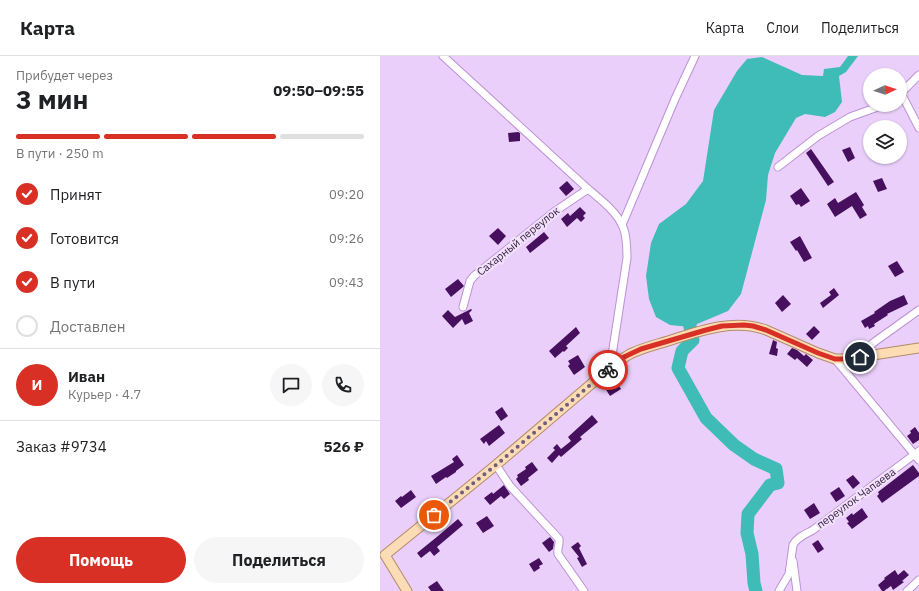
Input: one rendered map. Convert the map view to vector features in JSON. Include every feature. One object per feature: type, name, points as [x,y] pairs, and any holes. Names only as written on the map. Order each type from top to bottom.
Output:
[{"type":"main road","points":[[407,591],[382,556],[496,465],[624,357],[674,339],[706,330],[722,326],[744,325],[759,327],[835,359],[860,357],[919,348]]},
{"type":"street","points":[[443,56],[611,210],[622,225],[625,232],[627,258],[610,368]]},
{"type":"street","points":[[622,225],[675,99],[695,56]]},
{"type":"street","points":[[907,87],[919,75]]},
{"type":"street","points":[[907,105],[919,128]]},
{"type":"street","points":[[778,167],[818,136],[850,117],[864,112]]},
{"type":"street","name":"Сахарный переулок","points":[[463,306],[470,281],[474,276],[554,212],[588,189]]},
{"type":"street","points":[[860,357],[873,343],[919,310]]},
{"type":"street","points":[[835,359],[918,455]]},
{"type":"street","name":"переулок Чапаева","points":[[793,555],[793,545],[797,539],[813,530],[918,455]]},
{"type":"street","points":[[496,465],[510,486],[559,539],[560,543],[557,549],[558,554],[584,591]]},
{"type":"street","points":[[779,591],[789,574],[793,555]]},
{"type":"street","points":[[793,555],[797,591]]},
{"type":"street","points":[[907,591],[919,580]]},
{"type":"shaded area","points":[[848,56],[858,56],[846,72],[839,76],[842,102],[835,112],[825,117],[805,114],[796,118],[775,153],[768,175],[766,200],[741,294],[728,311],[690,327],[670,325],[656,317],[649,299],[646,276],[651,243],[659,224],[686,204],[703,181],[714,110],[737,71],[747,59],[762,57],[802,75],[823,76],[824,69],[840,67]]},
{"type":"building","points":[[508,133],[520,133],[520,141],[509,142]]},
{"type":"building","points":[[850,147],[855,158],[848,162],[842,150]]},
{"type":"building","points":[[811,149],[834,182],[828,186],[806,153]]},
{"type":"building","points":[[882,178],[887,189],[878,192],[873,181]]},
{"type":"building","points":[[567,181],[574,189],[566,196],[559,188]]},
{"type":"building","points":[[801,188],[810,201],[801,207],[799,204],[796,205],[790,196]]},
{"type":"building","points":[[856,192],[864,205],[862,207],[867,215],[860,219],[852,206],[835,217],[827,204],[835,198],[838,203]]},
{"type":"building","points":[[580,207],[586,213],[583,216],[585,218],[581,222],[577,218],[567,227],[561,219],[568,213],[570,216]]},
{"type":"building","points":[[498,228],[506,236],[498,245],[489,236]]},
{"type":"building","points":[[544,232],[549,238],[530,253],[526,247]]},
{"type":"building","points":[[800,236],[812,258],[804,262],[790,242]]},
{"type":"building","points":[[897,261],[904,272],[895,277],[888,266]]},
{"type":"building","points":[[458,279],[464,286],[451,297],[445,289]]},
{"type":"building","points":[[834,288],[839,295],[823,308],[820,303],[831,295],[829,292]]},
{"type":"building","points":[[783,295],[791,304],[782,312],[775,303]]},
{"type":"building","points":[[904,295],[908,304],[887,314],[888,315],[874,324],[875,326],[869,329],[868,326],[865,328],[861,321],[875,313],[874,312],[890,301]]},
{"type":"building","points":[[471,309],[472,310],[469,313],[473,321],[465,325],[462,319],[453,328],[442,316],[448,310],[455,317]]},
{"type":"building","points":[[814,326],[820,332],[812,340],[806,334]]},
{"type":"building","points":[[576,327],[580,333],[566,346],[568,348],[564,352],[563,351],[555,358],[549,351]]},
{"type":"building","points":[[773,340],[777,342],[777,356],[769,354]]},
{"type":"building","points":[[792,348],[804,356],[806,354],[813,360],[807,367],[797,358],[795,360],[787,354]]},
{"type":"building","points":[[578,355],[585,367],[574,375],[568,366],[570,364],[568,361]]},
{"type":"building","points":[[614,378],[621,389],[610,396],[603,385]]},
{"type":"building","points":[[502,407],[508,416],[501,421],[495,412]]},
{"type":"building","points":[[592,415],[598,422],[580,437],[582,439],[561,457],[559,455],[552,463],[547,458],[555,450],[553,448],[557,444],[561,449],[571,441],[568,437]]},
{"type":"building","points":[[499,425],[505,433],[489,446],[486,441],[484,444],[480,439]]},
{"type":"building","points":[[915,427],[919,433],[919,440],[913,444],[907,436]]},
{"type":"building","points":[[457,455],[464,465],[456,472],[436,484],[431,476],[454,462],[452,459]]},
{"type":"building","points":[[532,462],[538,470],[521,486],[516,479],[518,477],[517,475],[526,469],[525,467]]},
{"type":"building","points":[[913,465],[919,473],[919,476],[882,503],[877,496],[879,494],[878,492]]},
{"type":"building","points":[[853,475],[860,483],[853,489],[846,480]]},
{"type":"building","points":[[504,485],[510,494],[504,499],[501,496],[490,505],[484,498],[492,492],[493,494]]},
{"type":"building","points":[[839,487],[845,496],[836,502],[830,493]]},
{"type":"building","points":[[411,490],[416,497],[401,508],[395,501]]},
{"type":"building","points":[[814,503],[820,513],[810,519],[804,510]]},
{"type":"building","points":[[862,508],[868,517],[852,529],[847,523],[849,522],[846,518]]},
{"type":"building","points":[[487,516],[494,526],[483,533],[476,523]]},
{"type":"building","points":[[458,519],[463,525],[437,547],[440,551],[434,556],[430,551],[421,558],[417,553]]},
{"type":"building","points":[[550,537],[554,542],[553,549],[549,552],[542,543]]},
{"type":"building","points":[[818,540],[824,549],[818,553],[812,544]]},
{"type":"building","points":[[578,542],[581,546],[579,548],[587,564],[582,567],[577,558],[579,557],[571,547]]},
{"type":"building","points":[[539,558],[543,564],[534,572],[529,564]]},
{"type":"building","points":[[895,570],[898,575],[904,570],[909,575],[902,581],[904,582],[893,590],[891,586],[882,591],[878,585],[885,579],[884,578]]},
{"type":"building","points":[[437,581],[444,591],[431,591],[428,587]]},
{"type":"waterway","points":[[691,310],[690,327],[693,340],[682,351],[678,368],[706,418],[734,445],[754,459],[776,469],[778,483],[770,485],[748,514],[747,533],[752,554],[756,591]]},
{"type":"way so far","points":[[434,515],[496,465],[608,370]]},
{"type":"route","points":[[608,370],[624,357],[641,349],[722,326],[744,325],[759,327],[835,359],[860,357]]}]
